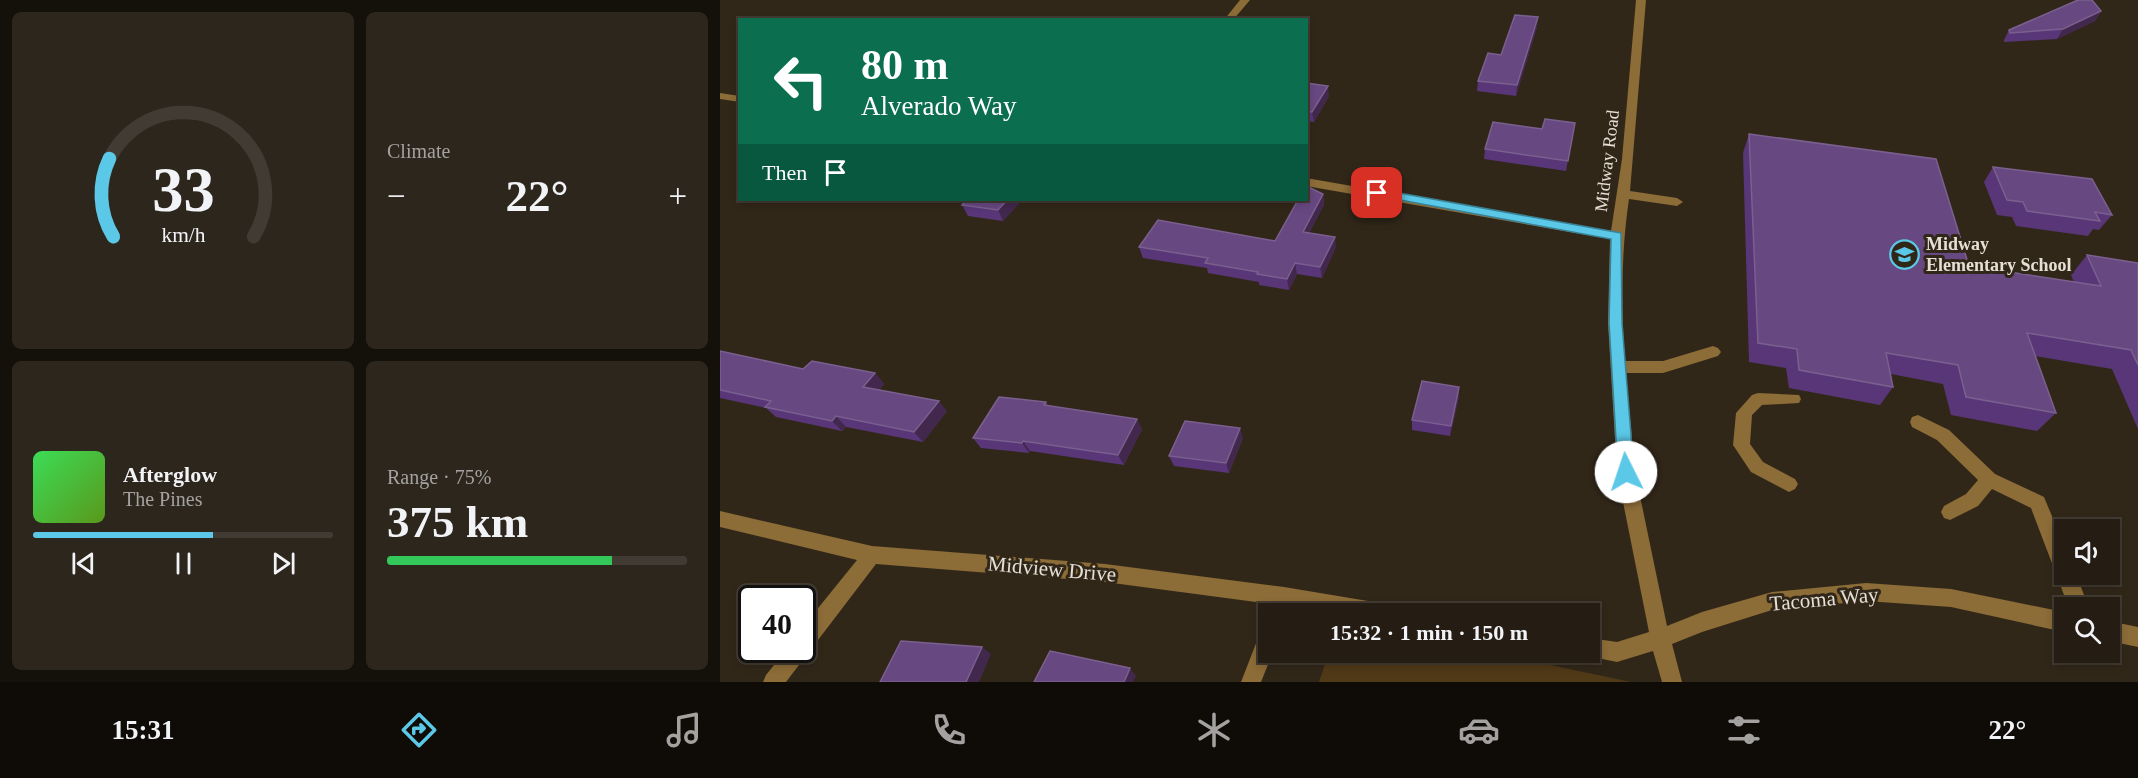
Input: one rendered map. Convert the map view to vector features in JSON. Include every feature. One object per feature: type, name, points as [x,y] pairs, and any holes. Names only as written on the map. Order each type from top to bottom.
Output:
[{"type":"street","points":[[1230,18],[1245,0]]},
{"type":"street","name":"Midway Road","points":[[1641,0],[1617,236],[1616,323],[1626,472],[1660,639],[1672,682]]},
{"type":"street","points":[[720,96],[738,99]]},
{"type":"street","points":[[1308,182],[1617,236]]},
{"type":"street","points":[[1623,194],[1677,202]]},
{"type":"street","points":[[1619,367],[1663,367],[1713,352]]},
{"type":"street","points":[[1789,484],[1757,467],[1741,445],[1744,413],[1758,399],[1792,399]]},
{"type":"street","points":[[1918,422],[1943,435],[1989,478],[2038,503],[2054,544]]},
{"type":"street","points":[[1950,512],[1972,500],[1989,478]]},
{"type":"street","name":"Midview Drive","points":[[720,519],[872,555],[1105,573],[1270,603]]},
{"type":"street","points":[[816,627],[872,555]]},
{"type":"street","name":"Tacoma Way","points":[[1660,639],[1702,622],[1772,601],[1866,592],[1951,598],[2054,620]]},
{"type":"street","points":[[2120,633],[2138,637]]},
{"type":"street","points":[[1600,649],[1617,652],[1660,639]]},
{"type":"street","points":[[773,682],[788,663]]},
{"type":"street","points":[[1251,682],[1258,663]]},
{"type":"shaded area","points":[[1325,663],[1541,663],[1631,682],[1319,682]]},
{"type":"building","points":[[2078,0],[2092,0],[2101,11],[2063,29],[2010,33],[2009,30]]},
{"type":"building","points":[[1515,15],[1538,17],[1517,85],[1478,81],[1488,53],[1501,55]]},
{"type":"building","points":[[1308,83],[1328,86],[1312,112],[1308,111]]},
{"type":"building","points":[[1545,119],[1575,123],[1568,161],[1485,149],[1493,122],[1542,129]]},
{"type":"building","points":[[1749,134],[1936,159],[1969,266],[2101,286],[2087,255],[2138,263],[2138,365],[2131,350],[2027,333],[2056,413],[1966,397],[1958,365],[1886,353],[1893,387],[1799,370],[1797,349],[1758,343]]},
{"type":"building","points":[[1993,167],[2092,179],[2112,215],[2095,212],[2100,221],[2027,211],[2023,202],[2007,200]]},
{"type":"building","points":[[1308,187],[1323,194],[1303,232],[1335,237],[1320,267],[1295,263],[1287,279],[1205,263],[1208,258],[1139,247],[1158,220],[1275,241],[1297,201],[1308,201]]},
{"type":"building","points":[[966,201],[1006,201],[998,210],[962,205]]},
{"type":"building","points":[[720,351],[803,369],[812,361],[875,373],[863,387],[939,401],[914,432],[836,416],[832,421],[765,407],[771,401],[720,390]]},
{"type":"building","points":[[1422,381],[1459,387],[1451,426],[1412,420]]},
{"type":"building","points":[[999,397],[1046,402],[1044,405],[1137,419],[1118,455],[1023,441],[1022,443],[973,438]]},
{"type":"building","points":[[1185,421],[1240,428],[1226,463],[1169,456]]},
{"type":"building","points":[[901,641],[982,647],[966,682],[880,682]]},
{"type":"building","points":[[1050,651],[1130,668],[1124,682],[1034,682]]},
{"type":"place","name":"Midway Elementary School","points":[[1905,254]]},
{"type":"route","points":[[1377,193],[1617,236],[1616,323],[1626,472]]}]
